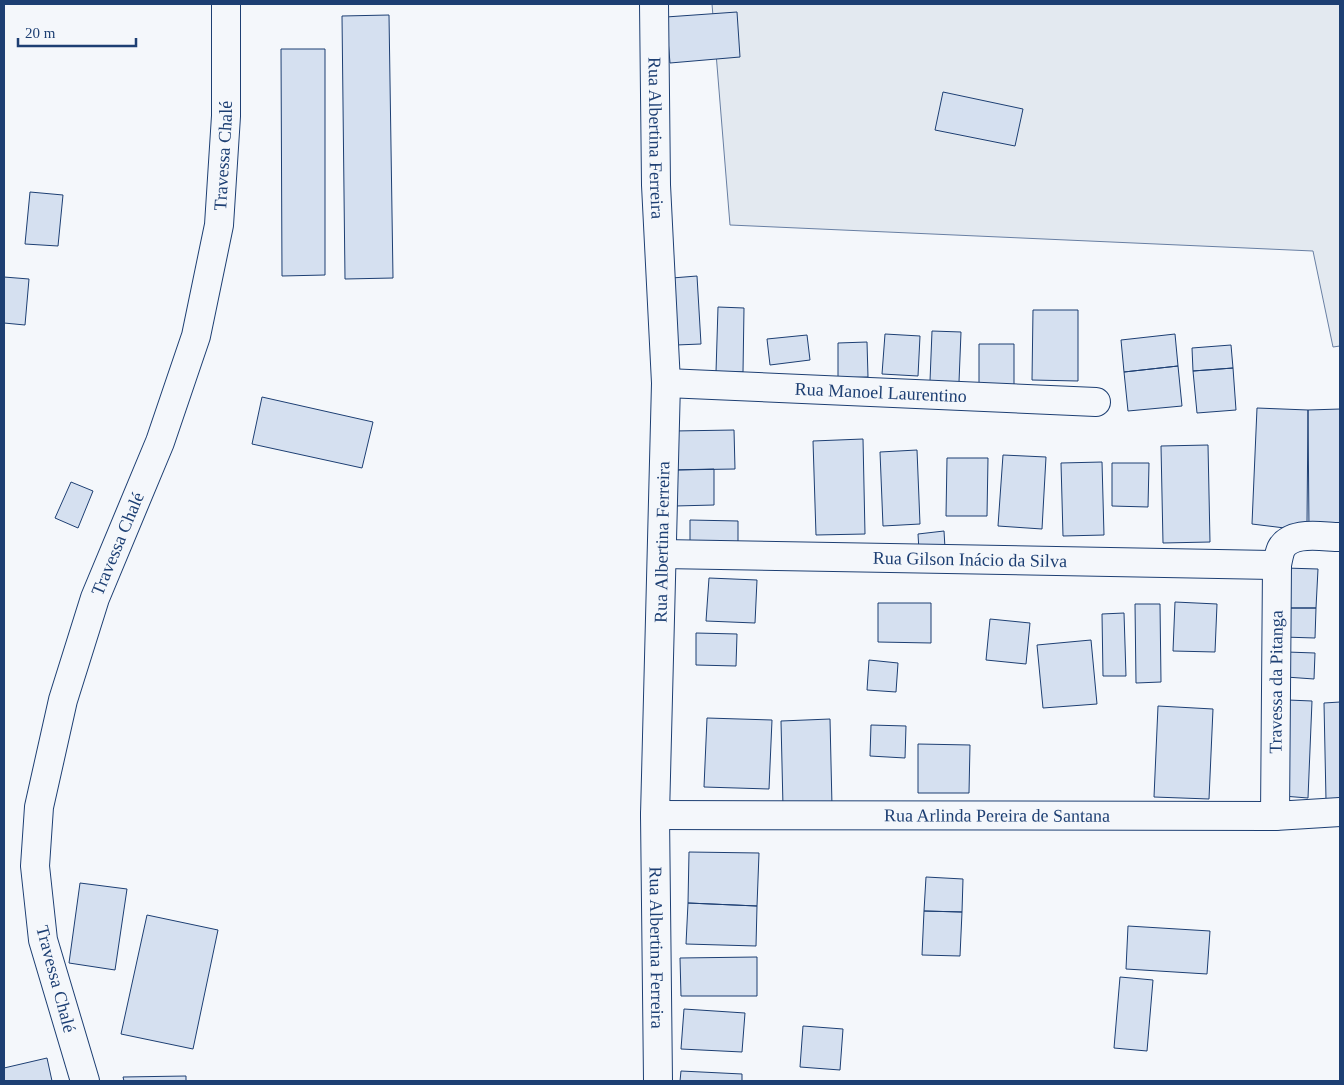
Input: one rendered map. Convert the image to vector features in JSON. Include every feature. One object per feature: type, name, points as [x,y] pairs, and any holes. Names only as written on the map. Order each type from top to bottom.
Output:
[{"type":"street","name":"Travessa Chalé","points":[[84,1081],[43,940],[35,866],[39,807],[63,700],[95,598],[160,442],[196,336],[219,225],[226,116],[226,4]]},
{"type":"street","name":"Rua Albertina Ferreira","points":[[654,4],[656,185],[666,383],[655,815],[658,1081]]},
{"type":"street","name":"Rua Manoel Laurentino","points":[[666,383],[1096,402]]},
{"type":"street","points":[[1279,556],[1290,539],[1304,536],[1340,537]]},
{"type":"street","name":"Rua Gilson Inácio da Silva","points":[[662,554],[1279,556]]},
{"type":"street","name":"Travessa da Pitanga","points":[[1275,816],[1279,556]]},
{"type":"street","name":"Rua Arlinda Pereira de Santana","points":[[655,815],[1275,816],[1340,812]]},
{"type":"shaded area","points":[[712,4],[1340,4],[1340,346],[1333,347],[1313,251],[730,225]]},
{"type":"building","points":[[737,12],[740,57],[670,63],[666,17]]},
{"type":"building","points":[[389,15],[393,278],[345,279],[342,16]]},
{"type":"building","points":[[281,49],[325,49],[325,275],[282,276]]},
{"type":"building","points":[[943,92],[1023,109],[1015,146],[935,130]]},
{"type":"building","points":[[30,192],[63,195],[58,246],[25,244]]},
{"type":"building","points":[[697,276],[701,344],[676,345],[672,278]]},
{"type":"building","points":[[4,277],[29,279],[25,325],[4,323]]},
{"type":"building","points":[[718,307],[744,308],[743,372],[716,372]]},
{"type":"building","points":[[1033,310],[1078,310],[1078,381],[1032,380]]},
{"type":"building","points":[[932,331],[961,332],[959,382],[930,381]]},
{"type":"building","points":[[885,334],[920,336],[918,376],[882,374]]},
{"type":"building","points":[[1175,334],[1178,366],[1124,372],[1121,340]]},
{"type":"building","points":[[807,335],[810,360],[770,365],[767,339]]},
{"type":"building","points":[[867,342],[868,377],[838,378],[838,343]]},
{"type":"building","points":[[979,344],[1014,344],[1014,386],[979,386]]},
{"type":"building","points":[[1231,345],[1233,368],[1193,371],[1192,348]]},
{"type":"building","points":[[1178,366],[1182,406],[1128,411],[1124,372]]},
{"type":"building","points":[[1233,368],[1236,410],[1197,413],[1193,371]]},
{"type":"building","points":[[262,397],[373,422],[362,468],[252,444]]},
{"type":"building","points":[[1257,408],[1308,410],[1307,525],[1309,531],[1252,524]]},
{"type":"building","points":[[1340,409],[1340,531],[1309,531],[1308,410]]},
{"type":"building","points":[[734,430],[735,469],[674,470],[674,431]]},
{"type":"building","points":[[863,439],[865,534],[816,535],[813,441]]},
{"type":"building","points":[[1208,445],[1210,542],[1163,543],[1161,446]]},
{"type":"building","points":[[917,450],[920,524],[883,526],[880,452]]},
{"type":"building","points":[[1003,455],[1046,457],[1042,529],[998,526]]},
{"type":"building","points":[[947,458],[988,458],[987,516],[946,516]]},
{"type":"building","points":[[1102,462],[1104,535],[1063,536],[1061,463]]},
{"type":"building","points":[[1112,463],[1149,463],[1148,507],[1112,506]]},
{"type":"building","points":[[714,469],[714,505],[675,506],[674,470]]},
{"type":"building","points":[[71,482],[93,491],[78,528],[55,518]]},
{"type":"building","points":[[690,520],[738,521],[738,542],[690,542]]},
{"type":"building","points":[[944,531],[945,548],[919,551],[918,534]]},
{"type":"building","points":[[1285,568],[1318,569],[1316,608],[1283,608]]},
{"type":"building","points":[[709,578],[757,580],[755,623],[706,621]]},
{"type":"building","points":[[1175,602],[1217,604],[1215,652],[1173,651]]},
{"type":"building","points":[[878,603],[931,603],[931,643],[878,642]]},
{"type":"building","points":[[1135,604],[1160,604],[1161,682],[1136,683]]},
{"type":"building","points":[[1283,608],[1316,608],[1315,638],[1283,637]]},
{"type":"building","points":[[1124,613],[1126,676],[1103,676],[1102,614]]},
{"type":"building","points":[[990,619],[1030,623],[1026,664],[986,660]]},
{"type":"building","points":[[696,633],[737,634],[736,666],[696,665]]},
{"type":"building","points":[[1091,640],[1097,704],[1043,708],[1037,645]]},
{"type":"building","points":[[1287,652],[1315,653],[1314,679],[1286,677]]},
{"type":"building","points":[[869,660],[898,663],[896,692],[867,690]]},
{"type":"building","points":[[1288,700],[1312,701],[1308,798],[1283,796]]},
{"type":"building","points":[[1340,702],[1340,800],[1326,800],[1324,703]]},
{"type":"building","points":[[1158,706],[1213,709],[1209,799],[1154,797]]},
{"type":"building","points":[[707,718],[772,720],[769,789],[704,787]]},
{"type":"building","points":[[830,719],[832,806],[783,807],[781,721]]},
{"type":"building","points":[[871,725],[906,726],[905,758],[870,756]]},
{"type":"building","points":[[918,744],[970,745],[969,793],[918,793]]},
{"type":"building","points":[[689,852],[759,853],[757,906],[688,903]]},
{"type":"building","points":[[926,877],[963,879],[962,912],[924,911]]},
{"type":"building","points":[[80,883],[127,889],[115,970],[69,963]]},
{"type":"building","points":[[688,903],[757,906],[756,946],[686,944]]},
{"type":"building","points":[[924,911],[962,912],[960,956],[922,955]]},
{"type":"building","points":[[147,915],[218,930],[193,1049],[121,1034]]},
{"type":"building","points":[[1128,926],[1210,931],[1207,974],[1126,969]]},
{"type":"building","points":[[757,957],[757,996],[681,996],[680,958]]},
{"type":"building","points":[[1120,977],[1153,980],[1147,1051],[1114,1048]]},
{"type":"building","points":[[684,1009],[745,1013],[742,1052],[681,1049]]},
{"type":"building","points":[[803,1026],[843,1029],[840,1070],[800,1067]]},
{"type":"building","points":[[47,1058],[52,1081],[4,1081],[4,1068]]},
{"type":"building","points":[[681,1071],[742,1074],[742,1081],[680,1081]]},
{"type":"building","points":[[186,1076],[186,1081],[124,1081],[123,1077]]}]
